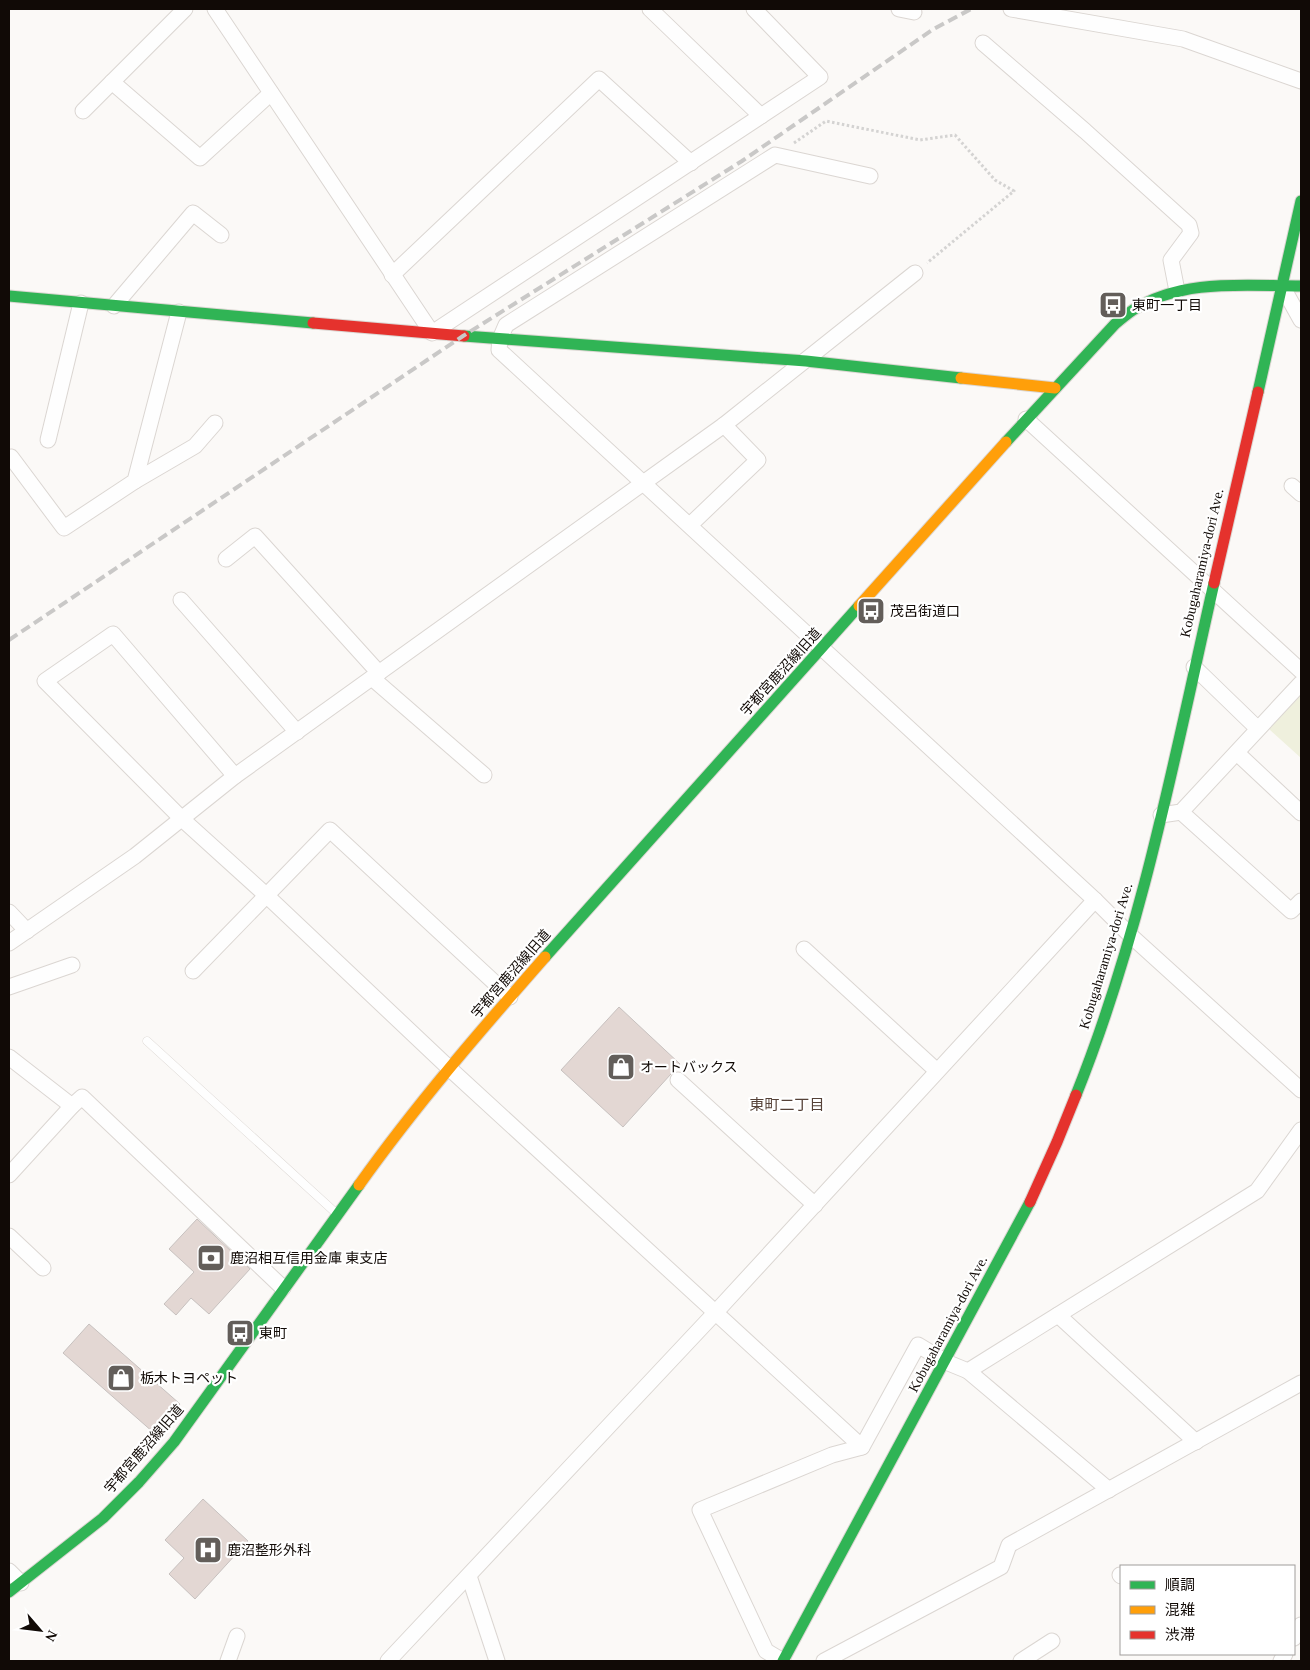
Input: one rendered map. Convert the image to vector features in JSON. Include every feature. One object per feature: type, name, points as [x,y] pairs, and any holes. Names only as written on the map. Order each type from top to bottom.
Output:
[{"type":"street","points":[[83,111],[185,9]]},
{"type":"street","points":[[215,9],[432,333]]},
{"type":"street","points":[[650,9],[761,116]]},
{"type":"street","points":[[432,333],[820,77],[754,9]]},
{"type":"street","points":[[1011,9],[1184,39],[1301,81]]},
{"type":"street","points":[[983,43],[1085,131],[1189,225],[1191,233],[1171,260],[1177,292]]},
{"type":"street","points":[[392,275],[599,79],[691,163]]},
{"type":"street","points":[[112,82],[200,158],[271,93]]},
{"type":"street","points":[[870,176],[775,155],[506,325],[500,339],[499,350],[1095,900],[1130,935],[1301,1090]]},
{"type":"street","name":"Kobugaharamiya-dori Ave.","points":[[783,1661],[946,1362],[1025,1212],[1057,1142],[1106,1013],[1130,935],[1161,815],[1301,201]]},
{"type":"street","points":[[114,306],[193,213],[221,235]]},
{"type":"street","points":[[9,943],[135,856],[236,776],[724,425],[915,273]]},
{"type":"street","name":"宇都宮鹿沼線旧道","points":[[9,1592],[103,1518],[139,1482],[174,1442],[384,1149],[449,1068],[510,997],[1026,419],[1115,324],[1133,310],[1150,301],[1177,292],[1211,286],[1301,286]]},
{"type":"street","points":[[1282,286],[1301,320]]},
{"type":"street","points":[[9,296],[500,339],[806,360],[1055,388]]},
{"type":"street","points":[[48,440],[82,303]]},
{"type":"street","points":[[135,481],[179,312]]},
{"type":"street","points":[[1026,419],[1301,671]]},
{"type":"street","points":[[11,457],[64,528],[135,481],[195,446],[215,423]]},
{"type":"street","points":[[690,525],[758,460],[724,425]]},
{"type":"street","points":[[226,559],[255,536],[375,676],[484,776]]},
{"type":"street","points":[[181,600],[297,732]]},
{"type":"street","points":[[236,776],[113,634],[45,681],[182,819],[266,894],[449,1068],[862,1448]]},
{"type":"street","points":[[1194,667],[1257,728]]},
{"type":"street","points":[[1161,815],[1181,812],[1237,753],[1257,728],[1301,683]]},
{"type":"street","points":[[1237,753],[1301,813]]},
{"type":"street","points":[[1181,812],[1291,912],[1301,901]]},
{"type":"street","points":[[193,970],[330,830],[510,997]]},
{"type":"street","points":[[388,1661],[715,1313],[1095,900]]},
{"type":"street","points":[[9,912],[27,931]]},
{"type":"street","points":[[804,949],[938,1071]]},
{"type":"street","points":[[9,987],[72,965]]},
{"type":"street","points":[[9,1057],[72,1106]]},
{"type":"street","points":[[678,1080],[815,1205]]},
{"type":"street","points":[[9,1175],[82,1097],[283,1288]]},
{"type":"street","points":[[968,1371],[1257,1191],[1301,1130]]},
{"type":"street","points":[[9,1236],[43,1268]]},
{"type":"street","points":[[1058,1315],[1196,1442]]},
{"type":"street","points":[[783,1661],[766,1651],[700,1510],[832,1455],[862,1448],[918,1346],[946,1362],[968,1371],[1109,1490]]},
{"type":"street","points":[[824,1661],[1001,1567],[1010,1545],[1301,1383]]},
{"type":"street","points":[[9,1571],[21,1583]]},
{"type":"street","points":[[468,1576],[497,1661]]},
{"type":"street","points":[[228,1661],[237,1636]]},
{"type":"street","points":[[1021,1661],[1052,1641]]},
{"type":"lane","points":[[147,1041],[337,1214]]},
{"type":"path","points":[[775,155],[826,121],[920,140],[955,135],[995,180],[1014,191],[915,273]]},
{"type":"green space","points":[[1301,694],[1301,758],[1269,729]]},
{"type":"building","name":"オートバックス","points":[[619,1007],[680,1064],[623,1127],[561,1070]]},
{"type":"building","name":"鹿沼相互信用金庫 東支店","points":[[197,1219],[250,1269],[209,1314],[191,1298],[176,1315],[164,1304],[194,1272],[169,1249]]},
{"type":"building","name":"栃木トヨペット","points":[[89,1324],[180,1404],[154,1433],[63,1353]]},
{"type":"building","name":"鹿沼整形外科","points":[[203,1499],[248,1541],[195,1599],[169,1574],[184,1558],[165,1540]]},
{"type":"railway","points":[[9,640],[463,336],[742,161],[932,30],[971,9]]},
{"type":"traffic: fast","points":[[1258,392],[1301,201]]},
{"type":"traffic: fast","points":[[1006,442],[1115,324],[1133,310],[1152,300],[1193,288],[1236,285],[1301,286]]},
{"type":"traffic: fast","points":[[9,296],[313,323]]},
{"type":"traffic: fast","points":[[464,336],[806,361],[961,378]]},
{"type":"traffic: fast","points":[[1076,1095],[1120,970],[1138,906],[1171,777],[1214,583]]},
{"type":"traffic: fast","points":[[545,957],[859,606]]},
{"type":"traffic: fast","points":[[9,1592],[103,1518],[139,1482],[174,1442],[359,1185]]},
{"type":"traffic: fast","points":[[783,1661],[1030,1202]]},
{"type":"traffic: slow","points":[[961,378],[1055,388]]},
{"type":"traffic: slow","points":[[859,606],[1006,442]]},
{"type":"traffic: slow","points":[[359,1185],[426,1097],[545,957]]},
{"type":"traffic: jam","points":[[313,323],[464,336]]},
{"type":"traffic: jam","points":[[1214,583],[1258,392]]},
{"type":"traffic: jam","points":[[1030,1202],[1076,1095]]},
{"type":"place","name":"東町一丁目","points":[[1113,305]]},
{"type":"place","name":"茂呂街道口","points":[[871,611]]},
{"type":"place","name":"オートバックス","points":[[621,1067]]},
{"type":"place","name":"鹿沼相互信用金庫 東支店","points":[[211,1258]]},
{"type":"place","name":"東町","points":[[240,1333]]},
{"type":"place","name":"栃木トヨペット","points":[[121,1378]]},
{"type":"place","name":"鹿沼整形外科","points":[[208,1550]]},
{"type":"district","name":"東町二丁目","points":[[787,1105]]}]
